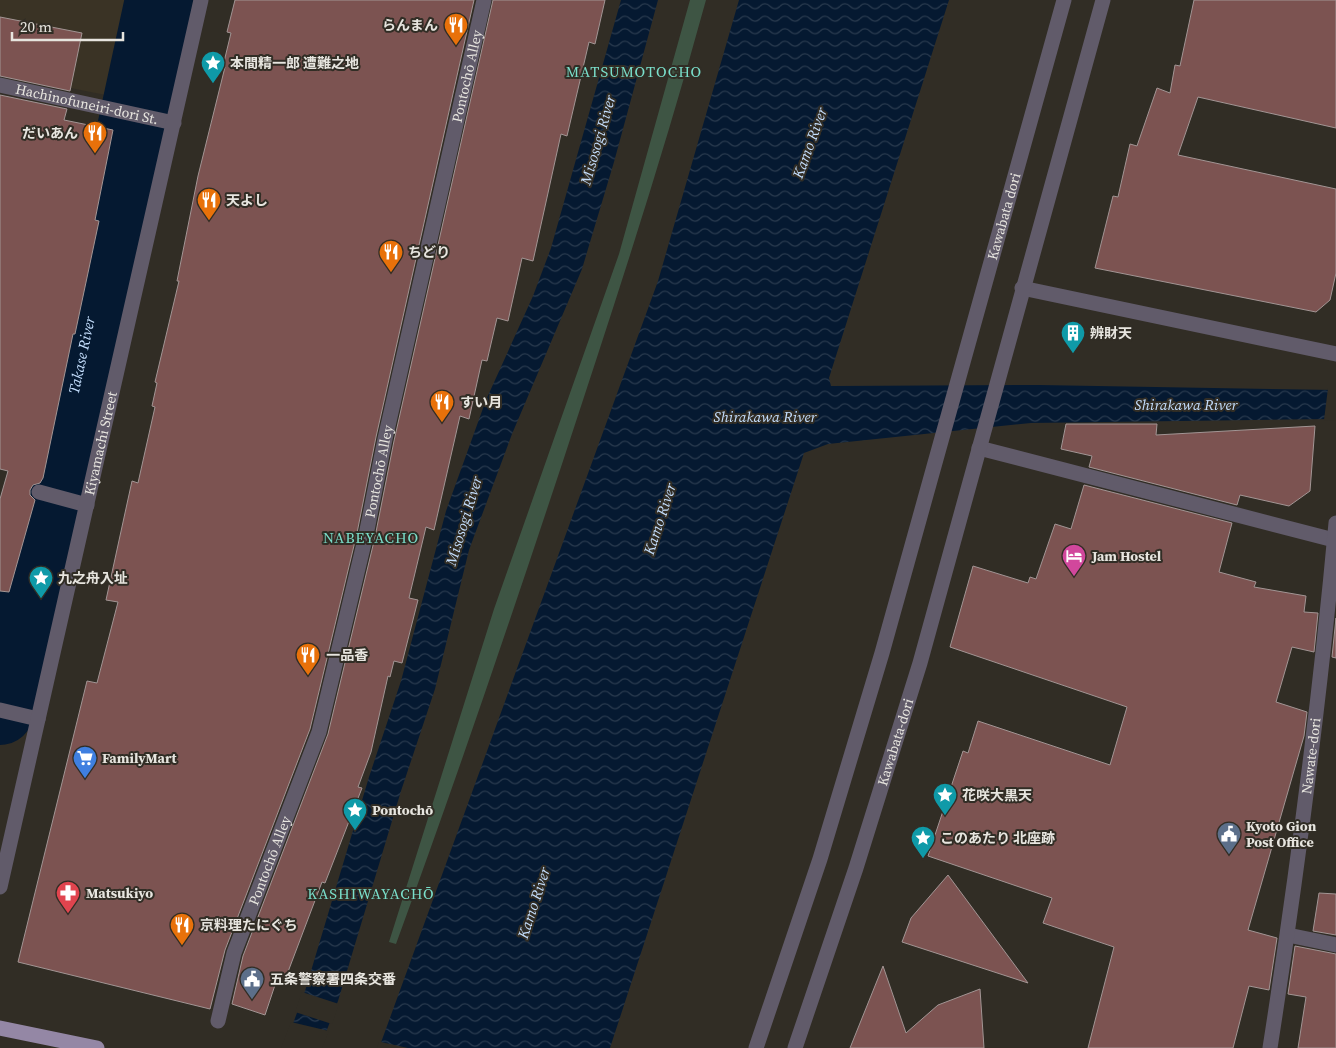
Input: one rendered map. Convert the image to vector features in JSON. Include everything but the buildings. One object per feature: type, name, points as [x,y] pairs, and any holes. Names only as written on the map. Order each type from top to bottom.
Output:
[{"type":"main road","points":[[0,1028],[98,1048]]},
{"type":"street","name":"Kiyamachi Street","points":[[0,887],[201,0]]},
{"type":"street","name":"Pontochō Alley","points":[[218,1022],[234,953],[319,732],[366,535],[385,439],[484,0]]},
{"type":"street","name":"Kawabata dori","points":[[756,1048],[820,859],[882,653],[1064,0]]},
{"type":"street","points":[[1103,0],[1022,288],[1336,354]]},
{"type":"street","name":"Hachinofuneiri-dori St.","points":[[0,85],[174,122]]},
{"type":"street","name":"Kawabata-dori","points":[[795,1048],[856,868],[920,663],[1022,288]]},
{"type":"street","points":[[979,448],[1334,540]]},
{"type":"street","points":[[39,492],[87,505]]},
{"type":"street","name":"Nawate-dori","points":[[1270,1048],[1288,936],[1333,609],[1336,524]]},
{"type":"street","points":[[6,711],[38,719]]},
{"type":"street","points":[[1288,936],[1336,946]]},
{"type":"shaded area","points":[[0,0],[147,0],[126,99],[0,74]]},
{"type":"green space","points":[[690,0],[706,0],[656,173],[620,287],[440,823],[396,944],[389,942],[494,609],[619,254]]},
{"type":"water","name":"Misosogi River","points":[[621,0],[658,0],[614,162],[582,269],[512,434],[469,550],[435,689],[401,791],[338,1001],[320,1048],[284,1048],[305,991],[369,777],[401,681],[446,511],[486,400],[533,296],[551,248]]},
{"type":"water","points":[[739,0],[949,0],[829,378],[831,386],[1040,385],[1336,390],[1336,419],[1031,423],[828,444],[804,453],[610,1048],[379,1048],[658,281]]},
{"type":"pier","points":[[1328,388],[1336,388],[1336,421],[1324,420]]},
{"type":"pier","points":[[302,992],[339,1004],[332,1024],[295,1012]]},
{"type":"pier","points":[[291,1022],[329,1031],[322,1048],[281,1048]]},
{"type":"pier","points":[[379,1042],[381,1042],[408,1048],[377,1048]]},
{"type":"waterway","name":"Takase River","points":[[0,711],[49,507],[159,0]]},
{"type":"place","name":"らんまん","points":[[456,46]]},
{"type":"place","name":"本間精一郎 遭難之地","points":[[213,84]]},
{"type":"place","name":"だいあん","points":[[95,154]]},
{"type":"place","name":"天よし","points":[[209,221]]},
{"type":"place","name":"ちどり","points":[[391,273]]},
{"type":"place","name":"辨財天","points":[[1073,354]]},
{"type":"place","name":"すい月","points":[[442,423]]},
{"type":"place","name":"Jam Hostel","points":[[1074,577]]},
{"type":"place","name":"九之舟入址","points":[[41,599]]},
{"type":"place","name":"一品香","points":[[308,676]]},
{"type":"place","name":"FamilyMart","points":[[85,779]]},
{"type":"place","name":"花咲大黒天","points":[[945,816]]},
{"type":"place","name":"Pontochō","points":[[355,831]]},
{"type":"place","name":"Kyoto Gion Post Office","points":[[1229,855]]},
{"type":"place","name":"このあたり 北座跡","points":[[923,859]]},
{"type":"place","name":"Matsukiyo","points":[[68,914]]},
{"type":"place","name":"京料理たにぐち","points":[[182,946]]},
{"type":"place","name":"五条警察署四条交番","points":[[252,1000]]},
{"type":"district","name":"MATSUMOTOCHO","points":[[634,72]]},
{"type":"district","name":"NABEYACHO","points":[[371,538]]},
{"type":"district","name":"KASHIWAYACHŌ","points":[[371,894]]},
{"type":"water label","name":"Kamo River","points":[[810,143]]},
{"type":"water label","name":"Shirakawa River","points":[[1186,405]]},
{"type":"water label","name":"Shirakawa River","points":[[765,417]]},
{"type":"water label","name":"Kamo River","points":[[660,519]]},
{"type":"water label","name":"Kamo River","points":[[534,903]]}]
